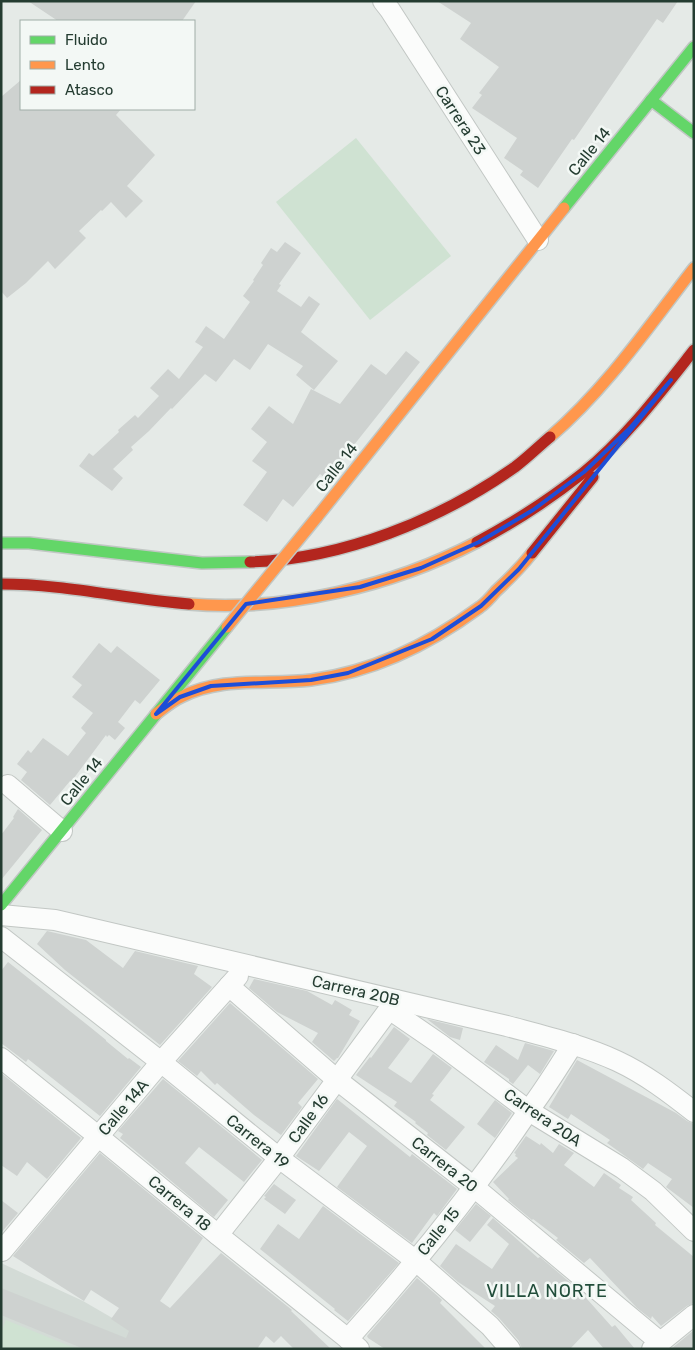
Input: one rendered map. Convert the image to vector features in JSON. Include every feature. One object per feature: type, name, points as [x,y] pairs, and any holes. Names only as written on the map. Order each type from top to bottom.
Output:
[{"type":"main road","name":"Calle 14","points":[[1,905],[317,517],[694,48]]},
{"type":"main road","points":[[651,100],[694,133]]},
{"type":"main road","points":[[1,543],[29,543],[202,564],[269,561],[326,552],[399,530],[459,502],[492,482],[516,466],[566,423],[611,374],[694,268]]},
{"type":"main road","points":[[156,714],[180,697],[211,686],[311,680],[348,673],[389,660],[432,640],[481,606],[520,570],[694,350]]},
{"type":"main road","points":[[1,584],[66,588],[171,604],[235,605],[298,600],[360,587],[421,568],[446,557],[478,542],[533,510],[584,472],[623,434],[671,380]]},
{"type":"street","name":"Carrera 23","points":[[383,1],[538,240]]},
{"type":"street","points":[[8,785],[62,831]]},
{"type":"street","name":"Carrera 20B","points":[[1,915],[55,920],[247,965],[392,1004],[507,1026],[573,1044],[619,1062],[649,1079],[694,1112]]},
{"type":"street","name":"Carrera 19","points":[[1,937],[161,1062],[279,1158],[415,1260],[490,1326],[510,1349]]},
{"type":"street","name":"Calle 14A","points":[[2,1252],[161,1062],[247,965]]},
{"type":"street","name":"Carrera 20","points":[[230,986],[336,1079],[474,1187],[656,1346]]},
{"type":"street","name":"Calle 16","points":[[218,1235],[279,1158],[392,1004]]},
{"type":"street","name":"Carrera 20A","points":[[392,1004],[440,1044],[529,1110],[630,1174],[653,1191],[694,1230]]},
{"type":"street","name":"Calle 15","points":[[354,1344],[385,1298],[474,1187],[573,1044]]},
{"type":"street","name":"Carrera 18","points":[[1,1058],[354,1344]]},
{"type":"street","points":[[656,1346],[694,1315]]},
{"type":"highlighted area","points":[[671,380],[519,569],[481,606],[432,639],[348,673],[311,680],[211,686],[180,697],[156,714],[246,604],[360,587],[421,568],[479,542],[533,510],[584,472],[630,428]]},
{"type":"shaded area","points":[[1,1263],[83,1301],[133,1330],[156,1349],[1,1349]]},
{"type":"green space","points":[[356,138],[451,256],[370,320],[276,202]]},
{"type":"green space","points":[[6,1320],[77,1349],[1,1349],[1,1332]]},
{"type":"building","points":[[28,1],[196,1],[183,20],[56,20]]},
{"type":"building","points":[[437,1],[678,1],[663,23],[657,19],[574,140],[572,139],[538,188],[520,175],[523,171],[504,158],[517,138],[472,108],[482,95],[479,93],[499,67],[460,39],[471,23]]},
{"type":"building","points":[[20,81],[20,110],[120,110],[116,115],[155,155],[127,186],[143,201],[126,218],[111,202],[79,231],[86,238],[55,269],[48,261],[26,283],[7,298],[1,291],[1,97]]},
{"type":"building","points":[[285,242],[301,253],[279,284],[281,285],[277,291],[301,307],[309,296],[320,304],[301,332],[338,361],[314,390],[296,375],[303,366],[268,344],[250,370],[234,359],[216,382],[205,374],[172,409],[131,447],[133,450],[113,469],[123,478],[112,491],[79,466],[89,453],[93,456],[119,432],[118,430],[135,415],[138,418],[159,396],[150,388],[168,369],[179,379],[203,347],[195,342],[206,326],[224,339],[250,302],[243,296],[263,265],[261,263],[271,248],[277,252]]},
{"type":"building","points":[[406,351],[420,362],[342,460],[340,459],[325,478],[320,474],[293,507],[283,499],[267,522],[243,505],[267,472],[252,461],[267,442],[251,429],[269,406],[293,424],[311,389],[340,404],[371,364],[386,375]]},
{"type":"building","points":[[99,643],[111,653],[117,646],[160,680],[140,704],[135,700],[118,722],[125,728],[115,740],[106,735],[71,782],[50,805],[21,780],[27,772],[17,764],[28,750],[31,753],[43,738],[68,756],[86,733],[81,728],[93,713],[72,697],[82,685],[72,677]]},
{"type":"building","points":[[18,809],[42,830],[1,880],[1,835],[14,818]]},
{"type":"building","points":[[47,931],[86,940],[123,968],[135,951],[198,966],[194,974],[212,987],[160,1045],[65,970],[37,944]]},
{"type":"building","points":[[8,962],[128,1059],[141,1067],[100,1116],[28,1059],[26,1062],[1,1043],[1,971]]},
{"type":"building","points":[[254,979],[307,991],[332,1005],[335,1000],[352,1010],[349,1015],[360,1021],[338,1058],[334,1061],[312,1042],[318,1033],[277,1012],[249,988]]},
{"type":"building","points":[[230,1003],[318,1079],[298,1103],[302,1107],[281,1135],[254,1115],[217,1083],[215,1085],[201,1071],[197,1076],[178,1061]]},
{"type":"building","points":[[427,1019],[463,1028],[460,1040],[450,1037]]},
{"type":"building","points":[[394,1027],[410,1039],[388,1068],[411,1083],[433,1054],[452,1068],[432,1094],[434,1095],[430,1100],[465,1127],[446,1150],[427,1135],[428,1133],[416,1122],[394,1106],[397,1102],[356,1075]]},
{"type":"building","points":[[525,1043],[554,1051],[540,1074],[528,1065],[513,1084],[509,1079],[484,1062],[496,1045],[518,1060]]},
{"type":"building","points":[[577,1060],[694,1124],[694,1208],[666,1187],[672,1179],[648,1163],[643,1169],[607,1143],[610,1140],[571,1114],[568,1119],[549,1107]]},
{"type":"building","points":[[1,1073],[81,1138],[47,1179],[27,1162],[17,1176],[1,1165]]},
{"type":"building","points":[[163,1079],[262,1160],[244,1182],[199,1147],[185,1163],[228,1200],[214,1217],[120,1138],[123,1134],[118,1131]]},
{"type":"building","points":[[337,1099],[410,1157],[412,1154],[457,1189],[437,1216],[434,1213],[412,1243],[337,1187],[367,1146],[349,1132],[319,1171],[296,1156]]},
{"type":"building","points":[[495,1100],[512,1113],[495,1138],[477,1124]]},
{"type":"building","points":[[526,1136],[540,1145],[541,1143],[553,1153],[559,1144],[574,1153],[564,1165],[594,1187],[604,1173],[621,1185],[619,1188],[633,1197],[631,1200],[656,1223],[655,1225],[694,1257],[694,1303],[687,1306],[661,1326],[652,1316],[651,1319],[637,1308],[590,1258],[584,1263],[556,1240],[558,1238],[508,1200],[493,1182],[518,1158],[514,1153]]},
{"type":"building","points":[[100,1153],[203,1238],[160,1301],[170,1308],[221,1253],[292,1310],[331,1349],[294,1349],[281,1336],[274,1343],[266,1336],[257,1349],[84,1349],[1,1315],[1,1288],[126,1338],[129,1331],[111,1319],[119,1308],[91,1290],[84,1301],[13,1256]]},
{"type":"building","points":[[274,1184],[296,1200],[285,1214],[264,1199],[266,1197],[264,1196]]},
{"type":"building","points":[[1,1200],[18,1213],[1,1233]]},
{"type":"building","points":[[476,1204],[491,1216],[470,1242],[455,1230]]},
{"type":"building","points":[[323,1206],[399,1263],[348,1321],[260,1249],[278,1224],[299,1239]]},
{"type":"building","points":[[493,1218],[538,1258],[540,1257],[579,1290],[612,1327],[615,1325],[635,1349],[604,1349],[588,1330],[570,1349],[522,1349],[519,1341],[491,1311],[495,1306],[458,1282],[440,1266],[456,1244],[492,1269],[509,1244],[487,1225]]},
{"type":"building","points":[[417,1278],[442,1300],[440,1303],[486,1349],[385,1349],[368,1338],[367,1336]]},
{"type":"building","points":[[694,1330],[694,1349],[671,1349]]},
{"type":"traffic: fast","points":[[564,208],[694,47]]},
{"type":"traffic: fast","points":[[651,100],[694,133]]},
{"type":"traffic: fast","points":[[1,543],[29,543],[202,563],[250,562]]},
{"type":"traffic: fast","points":[[1,905],[227,627]]},
{"type":"traffic: slow","points":[[317,517],[564,208]]},
{"type":"traffic: slow","points":[[550,437],[608,378],[694,268]]},
{"type":"traffic: slow","points":[[227,627],[317,517]]},
{"type":"traffic: slow","points":[[189,604],[263,604],[338,593],[410,571],[444,558],[477,542]]},
{"type":"traffic: slow","points":[[156,714],[178,699],[196,690],[212,686],[245,682],[311,680],[334,676],[379,663],[441,633],[482,605],[515,573],[532,553]]},
{"type":"traffic: jam","points":[[477,542],[545,501],[599,459],[642,414],[694,350]]},
{"type":"traffic: jam","points":[[250,562],[285,559],[355,545],[423,520],[486,486],[515,467],[550,437]]},
{"type":"traffic: jam","points":[[532,553],[593,477]]},
{"type":"traffic: jam","points":[[1,584],[48,586],[189,604]]},
{"type":"district","name":"VILLA NORTE","points":[[547,1291]]}]
